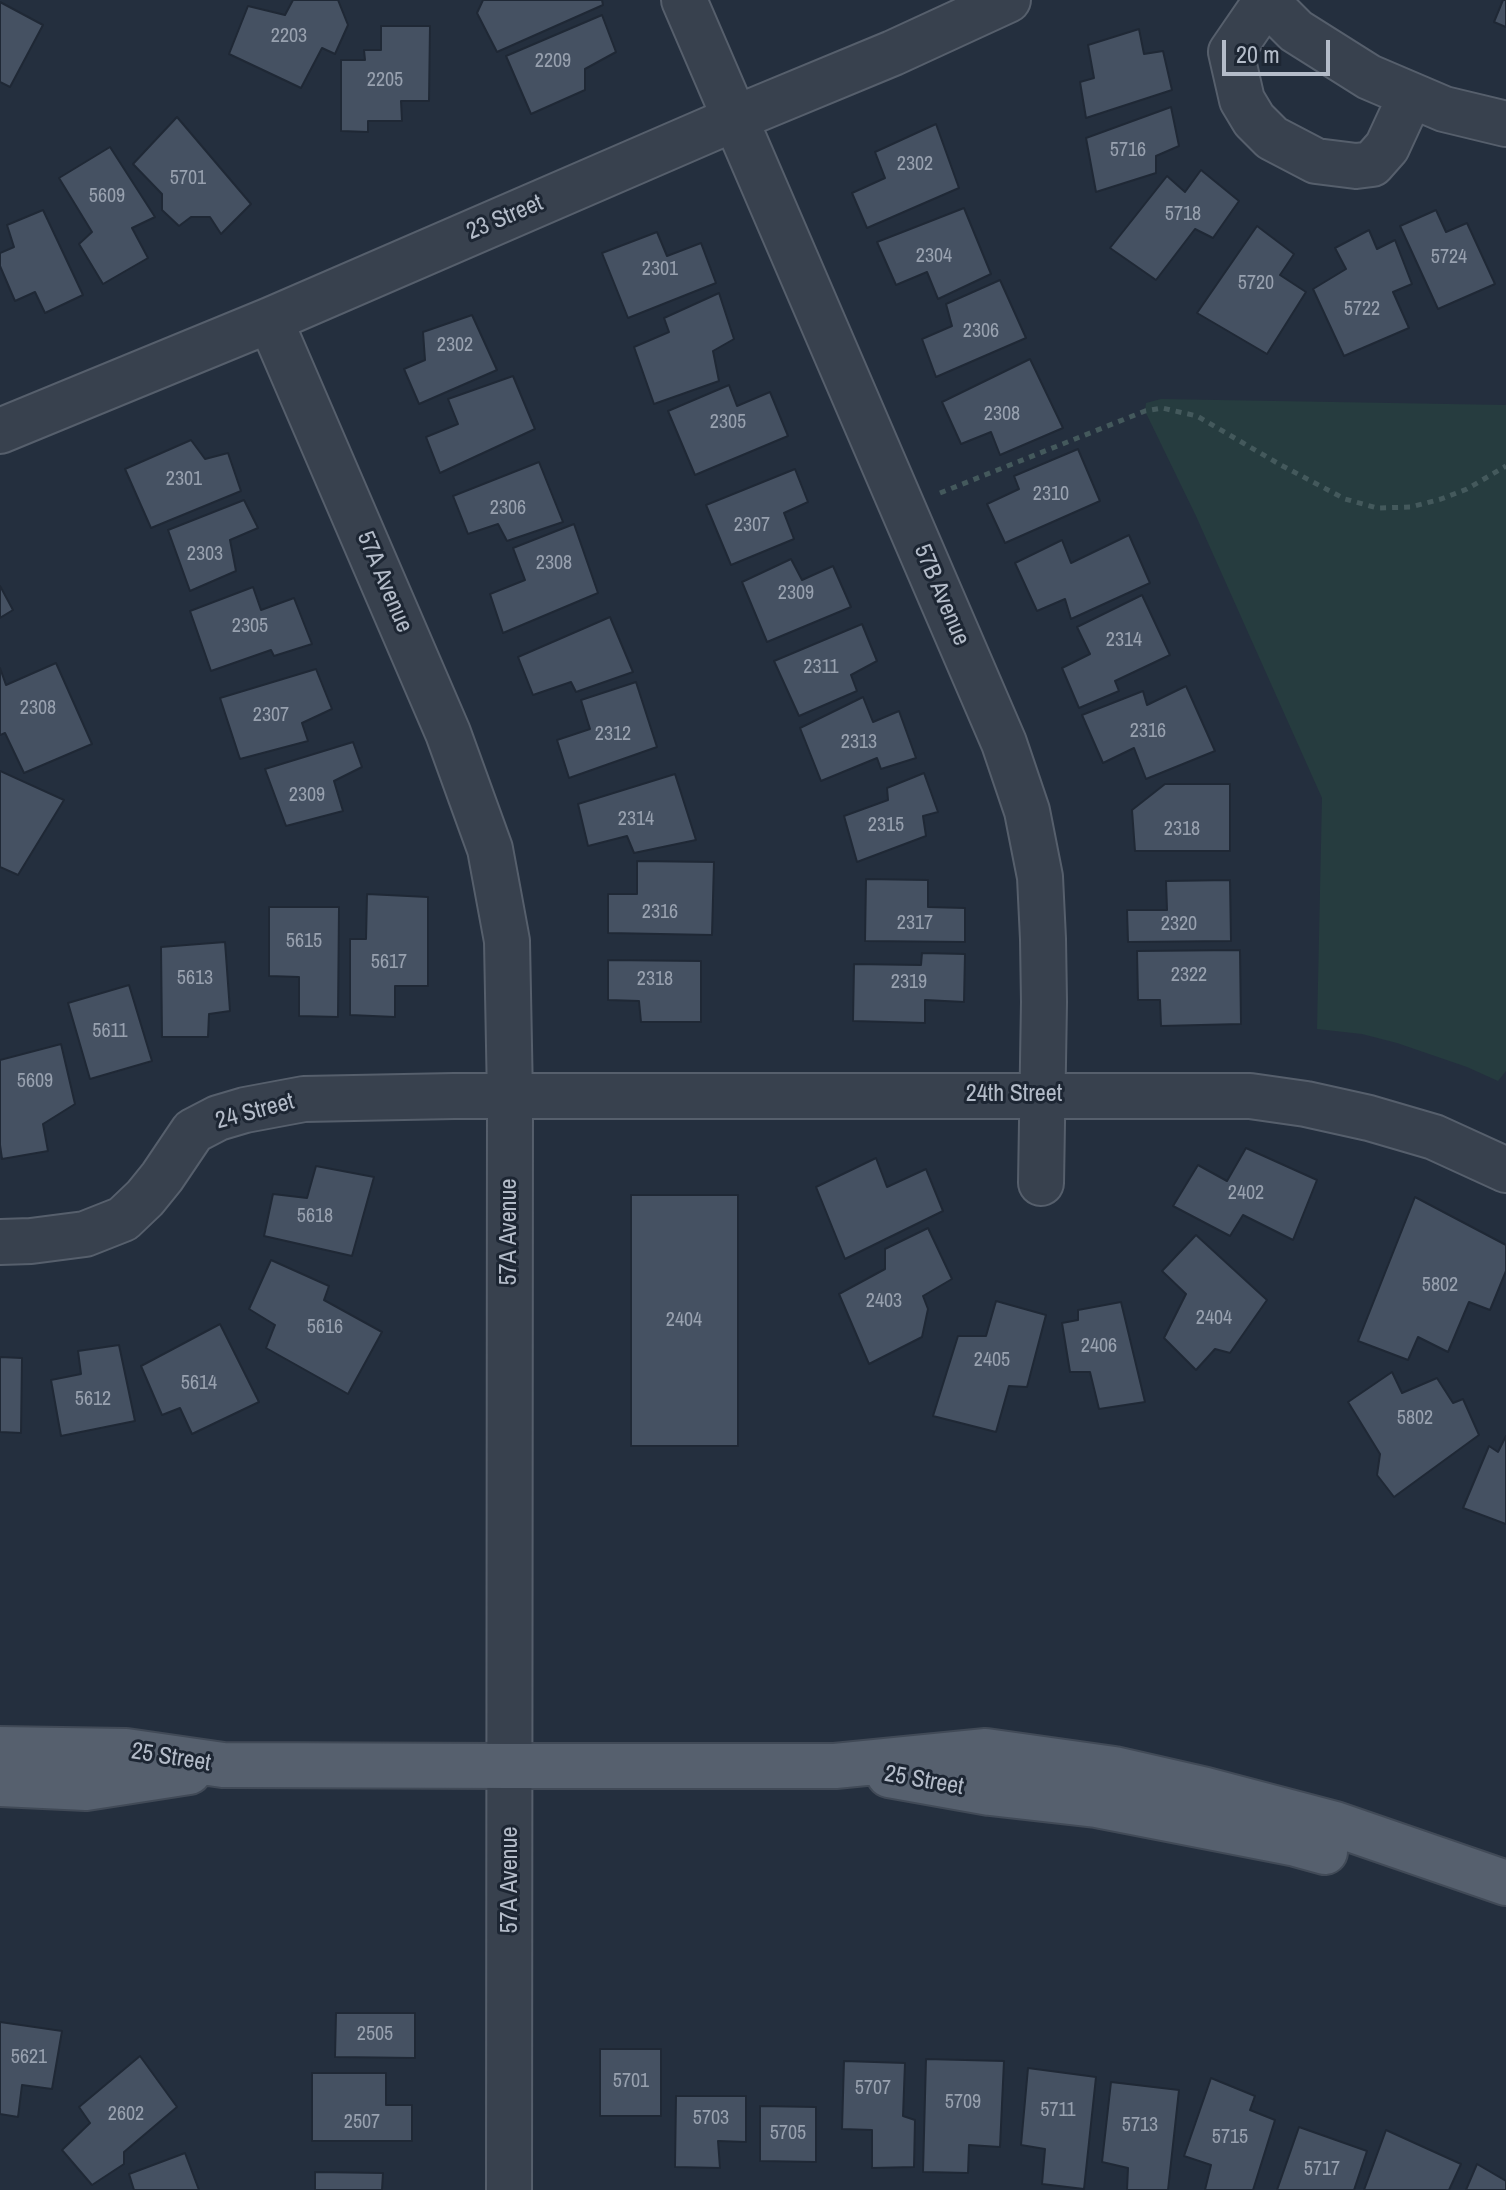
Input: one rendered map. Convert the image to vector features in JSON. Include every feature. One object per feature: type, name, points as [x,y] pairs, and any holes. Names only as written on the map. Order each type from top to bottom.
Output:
[{"type":"main road","name":"25 Street","points":[[0,1749],[126,1751],[223,1765]]},
{"type":"main road","name":"25 Street","points":[[835,1766],[986,1751],[1114,1769],[1335,1824],[1506,1883]]},
{"type":"main road","points":[[223,1765],[835,1766]]},
{"type":"main road","name":"25 Street","points":[[0,1784],[86,1788],[223,1765]]},
{"type":"main road","name":"25 Street","points":[[835,1766],[990,1793],[1096,1805],[1296,1844],[1408,1875],[1506,1910]]},
{"type":"street","name":"57B Avenue","points":[[684,0],[1004,743],[1027,811],[1040,877],[1044,1002],[1041,1183]]},
{"type":"street","name":"23 Street","points":[[0,431],[270,320],[921,41],[1008,0]]},
{"type":"street","points":[[1411,95],[1387,147],[1372,164],[1356,166],[1316,161],[1272,138],[1254,120],[1242,100],[1231,52],[1265,1],[1296,31],[1369,77],[1444,109],[1506,124]]},
{"type":"street","name":"57A Avenue","points":[[270,320],[448,733],[490,849],[507,941],[510,1098],[509,2190]]},
{"type":"street","name":"24th Street","points":[[510,1098],[1250,1096],[1369,1118],[1434,1137],[1506,1170]]},
{"type":"street","name":"24 Street","points":[[0,1242],[85,1234],[123,1219],[145,1198],[193,1131],[218,1118],[245,1110],[304,1099],[510,1098]]},
{"type":"path","points":[[937,494],[1145,411],[1162,408],[1197,416],[1345,499],[1377,508],[1411,507],[1441,499],[1467,489],[1506,466]]},
{"type":"green space","points":[[1161,399],[1506,405],[1506,1071],[1498,1081],[1397,1043],[1362,1034],[1317,1029],[1322,798],[1196,516],[1145,411],[1146,403]]},
{"type":"building","points":[[293,0],[338,0],[348,25],[335,54],[322,48],[301,88],[229,54],[248,6],[285,15]]},
{"type":"building","points":[[483,0],[602,0],[603,5],[497,52],[477,13]]},
{"type":"building","points":[[1503,0],[1506,0],[1506,27],[1494,22]]},
{"type":"building","points":[[0,2],[43,25],[10,87],[0,82]]},
{"type":"building","points":[[602,15],[616,52],[585,69],[585,90],[531,114],[506,56]]},
{"type":"building","points":[[381,26],[430,26],[429,101],[401,101],[402,121],[368,121],[368,132],[341,131],[341,60],[365,60],[364,50],[381,50]]},
{"type":"building","points":[[1139,29],[1144,54],[1163,51],[1172,90],[1086,118],[1080,82],[1094,78],[1088,45]]},
{"type":"building","points":[[1171,107],[1179,146],[1156,156],[1156,173],[1096,192],[1086,138]]},
{"type":"building","points":[[177,117],[251,204],[221,234],[210,217],[191,217],[179,226],[162,210],[162,194],[133,164]]},
{"type":"building","points":[[936,124],[959,188],[867,228],[852,193],[885,178],[875,152]]},
{"type":"building","points":[[110,147],[155,217],[132,228],[148,258],[103,284],[79,244],[92,232],[59,178]]},
{"type":"building","points":[[1201,170],[1239,201],[1213,238],[1195,229],[1156,280],[1110,248],[1167,176],[1185,192]]},
{"type":"building","points":[[964,208],[991,274],[938,299],[927,272],[896,285],[877,242]]},
{"type":"building","points":[[43,210],[83,295],[45,313],[35,292],[15,301],[0,266],[0,253],[14,247],[7,225]]},
{"type":"building","points":[[1436,210],[1446,232],[1467,223],[1495,284],[1438,309],[1400,226]]},
{"type":"building","points":[[1257,226],[1294,254],[1280,275],[1306,292],[1267,354],[1197,313]]},
{"type":"building","points":[[1369,230],[1377,249],[1395,240],[1412,284],[1393,292],[1409,328],[1344,356],[1313,289],[1346,269],[1335,248]]},
{"type":"building","points":[[657,232],[667,256],[701,243],[716,283],[628,318],[602,253]]},
{"type":"building","points":[[1000,280],[1026,338],[936,377],[922,339],[952,326],[946,304]]},
{"type":"building","points":[[719,293],[734,339],[713,351],[719,381],[654,404],[634,347],[669,332],[664,318]]},
{"type":"building","points":[[472,315],[497,370],[419,404],[404,369],[425,360],[423,332]]},
{"type":"building","points":[[1030,359],[1063,428],[1000,455],[991,432],[961,444],[942,402]]},
{"type":"building","points":[[513,376],[535,429],[440,473],[426,437],[458,424],[448,399]]},
{"type":"building","points":[[729,385],[737,406],[770,392],[788,436],[695,475],[668,411]]},
{"type":"building","points":[[191,440],[205,459],[228,453],[241,491],[151,528],[125,469]]},
{"type":"building","points":[[1078,449],[1100,501],[1005,543],[987,504],[1019,489],[1014,476]]},
{"type":"building","points":[[539,462],[563,522],[507,541],[498,524],[468,534],[453,496]]},
{"type":"building","points":[[795,469],[808,502],[784,513],[794,539],[731,565],[706,505]]},
{"type":"building","points":[[244,500],[258,528],[230,540],[236,571],[190,591],[168,530]]},
{"type":"building","points":[[574,524],[598,593],[503,633],[490,594],[525,580],[513,548]]},
{"type":"building","points":[[1129,535],[1150,583],[1071,619],[1065,599],[1037,611],[1015,563],[1062,540],[1071,563]]},
{"type":"building","points":[[791,559],[802,580],[833,566],[851,607],[767,642],[742,582]]},
{"type":"building","points":[[0,586],[13,610],[0,618]]},
{"type":"building","points":[[253,587],[261,610],[294,598],[312,644],[274,656],[271,650],[211,671],[190,611]]},
{"type":"building","points":[[1142,595],[1170,655],[1115,681],[1119,691],[1079,708],[1062,668],[1090,654],[1077,627]]},
{"type":"building","points":[[610,617],[633,672],[576,692],[571,682],[533,695],[518,657]]},
{"type":"building","points":[[862,624],[877,661],[851,675],[857,691],[799,716],[774,661]]},
{"type":"building","points":[[56,663],[92,744],[24,773],[5,733],[0,735],[0,668],[6,685]]},
{"type":"building","points":[[316,669],[332,709],[302,723],[308,741],[240,759],[220,698]]},
{"type":"building","points":[[636,682],[657,747],[569,778],[557,740],[590,729],[581,700]]},
{"type":"building","points":[[1186,686],[1215,751],[1146,779],[1134,748],[1103,763],[1082,715],[1143,691],[1147,705]]},
{"type":"building","points":[[863,697],[873,722],[899,711],[916,758],[881,769],[877,758],[821,781],[800,728]]},
{"type":"building","points":[[353,742],[362,767],[334,781],[343,811],[286,826],[265,769]]},
{"type":"building","points":[[0,771],[64,800],[18,875],[0,867]]},
{"type":"building","points":[[924,773],[938,812],[923,816],[926,836],[857,862],[844,816],[888,800],[887,788]]},
{"type":"building","points":[[675,774],[696,840],[634,853],[627,836],[588,846],[578,804]]},
{"type":"building","points":[[1165,784],[1230,784],[1230,851],[1135,851],[1132,810]]},
{"type":"building","points":[[637,861],[714,862],[712,935],[608,933],[608,894],[637,894]]},
{"type":"building","points":[[866,879],[928,880],[928,907],[965,908],[965,942],[865,941]]},
{"type":"building","points":[[1230,880],[1231,941],[1128,942],[1127,910],[1167,910],[1166,881]]},
{"type":"building","points":[[367,894],[428,897],[428,986],[395,986],[395,1017],[350,1015],[350,939],[366,939]]},
{"type":"building","points":[[269,907],[339,907],[338,1017],[299,1016],[299,977],[269,976]]},
{"type":"building","points":[[225,942],[230,1011],[209,1014],[208,1037],[162,1037],[161,947]]},
{"type":"building","points":[[1240,950],[1241,1024],[1161,1026],[1160,1000],[1138,1000],[1137,951]]},
{"type":"building","points":[[922,953],[965,954],[964,1002],[925,1000],[925,1023],[853,1021],[854,964],[921,965]]},
{"type":"building","points":[[608,960],[701,961],[701,1022],[641,1022],[639,1001],[608,1000]]},
{"type":"building","points":[[129,985],[152,1061],[90,1079],[68,1003]]},
{"type":"building","points":[[61,1044],[75,1104],[43,1124],[48,1151],[2,1159],[0,1060]]},
{"type":"building","points":[[1246,1148],[1317,1180],[1293,1240],[1243,1215],[1230,1236],[1173,1206],[1198,1165],[1227,1181]]},
{"type":"building","points":[[876,1158],[887,1187],[926,1169],[943,1211],[845,1259],[816,1187]]},
{"type":"building","points":[[316,1166],[374,1177],[352,1256],[264,1236],[273,1194],[307,1198]]},
{"type":"building","points":[[631,1195],[738,1195],[738,1446],[631,1446]]},
{"type":"building","points":[[1415,1197],[1506,1245],[1506,1271],[1490,1310],[1469,1302],[1448,1352],[1418,1337],[1408,1360],[1358,1341]]},
{"type":"building","points":[[928,1228],[952,1279],[923,1296],[928,1309],[922,1337],[869,1364],[839,1294],[885,1269],[885,1249]]},
{"type":"building","points":[[1196,1235],[1267,1300],[1230,1353],[1215,1349],[1196,1370],[1164,1338],[1186,1294],[1162,1271]]},
{"type":"building","points":[[271,1260],[329,1286],[324,1300],[382,1332],[348,1394],[266,1348],[275,1325],[249,1309]]},
{"type":"building","points":[[996,1301],[1046,1315],[1027,1387],[1009,1386],[996,1432],[933,1416],[958,1336],[986,1336]]},
{"type":"building","points":[[1121,1302],[1145,1402],[1099,1409],[1090,1372],[1070,1372],[1062,1323],[1078,1320],[1078,1310]]},
{"type":"building","points":[[220,1324],[259,1402],[192,1434],[180,1408],[162,1415],[141,1366]]},
{"type":"building","points":[[119,1345],[135,1421],[61,1436],[51,1380],[81,1374],[78,1351]]},
{"type":"building","points":[[0,1357],[22,1358],[21,1433],[0,1432]]},
{"type":"building","points":[[1392,1372],[1402,1393],[1437,1378],[1453,1403],[1463,1399],[1479,1435],[1394,1497],[1377,1475],[1380,1454],[1348,1402]]},
{"type":"building","points":[[1506,1436],[1506,1524],[1463,1508],[1489,1446],[1498,1452]]},
{"type":"building","points":[[336,2013],[415,2013],[415,2058],[335,2057]]},
{"type":"building","points":[[0,2022],[62,2031],[52,2089],[22,2085],[18,2117],[0,2114]]},
{"type":"building","points":[[600,2049],[661,2049],[661,2116],[600,2116]]},
{"type":"building","points":[[140,2056],[177,2107],[124,2152],[124,2164],[92,2185],[62,2150],[90,2123],[79,2107]]},
{"type":"building","points":[[926,2059],[1004,2061],[1000,2147],[969,2145],[968,2173],[923,2172]]},
{"type":"building","points":[[844,2061],[905,2063],[903,2116],[915,2120],[914,2167],[872,2168],[872,2130],[842,2129]]},
{"type":"building","points":[[1028,2068],[1096,2077],[1084,2189],[1042,2184],[1045,2149],[1021,2145]]},
{"type":"building","points":[[312,2073],[386,2073],[386,2105],[412,2105],[412,2141],[312,2141]]},
{"type":"building","points":[[1211,2078],[1255,2096],[1250,2110],[1275,2120],[1253,2190],[1205,2190],[1211,2165],[1184,2156]]},
{"type":"building","points":[[1111,2082],[1179,2090],[1168,2190],[1127,2190],[1128,2168],[1102,2162]]},
{"type":"building","points":[[676,2096],[746,2096],[746,2142],[718,2141],[720,2168],[675,2167]]},
{"type":"building","points":[[760,2106],[816,2107],[816,2162],[760,2161]]},
{"type":"building","points":[[1299,2127],[1367,2151],[1354,2190],[1277,2190]]},
{"type":"building","points":[[1386,2130],[1461,2164],[1449,2190],[1364,2190]]},
{"type":"building","points":[[185,2153],[199,2190],[134,2190],[129,2174]]},
{"type":"building","points":[[1477,2164],[1506,2181],[1506,2190],[1466,2190]]},
{"type":"building","points":[[315,2172],[383,2173],[382,2190],[315,2190]]}]
